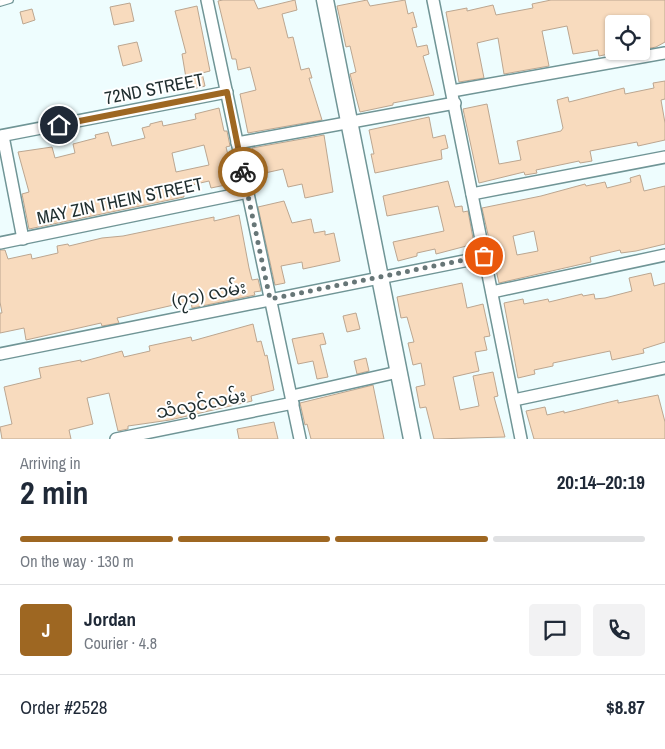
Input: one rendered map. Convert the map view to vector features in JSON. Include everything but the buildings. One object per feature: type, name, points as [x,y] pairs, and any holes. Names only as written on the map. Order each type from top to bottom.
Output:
[{"type":"main road","points":[[324,0],[412,439]]},
{"type":"street","points":[[207,0],[300,439]]},
{"type":"street","points":[[433,0],[521,439]]},
{"type":"street","points":[[452,91],[665,53]]},
{"type":"street","name":"72ND STREET","points":[[1,136],[227,92]]},
{"type":"street","points":[[237,144],[455,103]]},
{"type":"street","points":[[1,136],[23,238]]},
{"type":"street","points":[[472,194],[665,157]]},
{"type":"street","name":"MAY ZIN THEIN STREET","points":[[0,243],[248,192]]},
{"type":"street","points":[[492,292],[665,255]]},
{"type":"street","name":"(၇၁) လမ်း","points":[[0,354],[484,256]]},
{"type":"street","points":[[514,400],[665,368]]},
{"type":"street","name":"သံလွင်လမ်း","points":[[116,439],[292,400],[398,372]]},
{"type":"lane","points":[[0,3],[10,0]]},
{"type":"way so far","points":[[243,172],[270,299],[484,256]]},
{"type":"route","points":[[59,125],[227,92],[243,172]]}]
